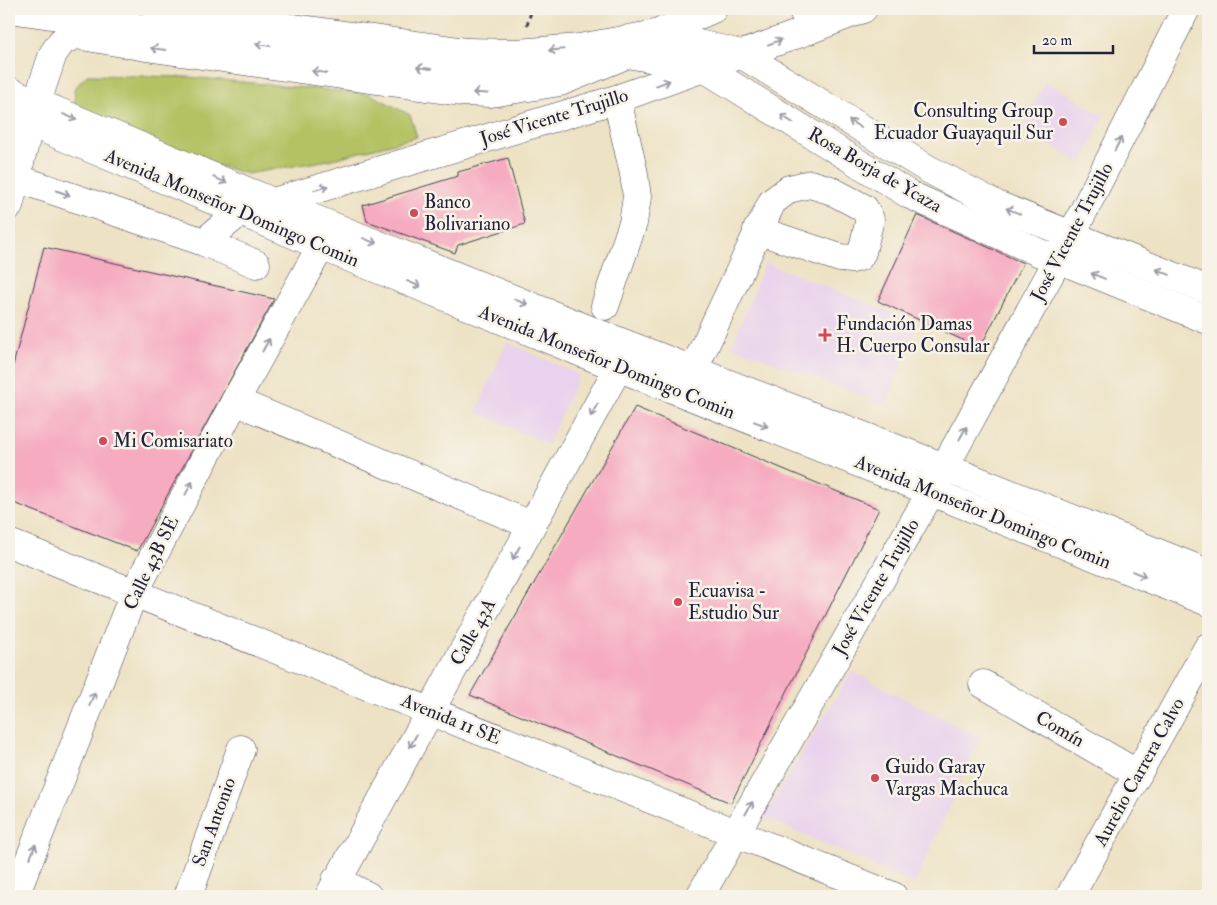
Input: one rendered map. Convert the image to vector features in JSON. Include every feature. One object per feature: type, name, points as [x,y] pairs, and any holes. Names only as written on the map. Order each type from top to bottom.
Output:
[{"type":"street","points":[[156,9],[467,52],[518,53],[579,48],[656,34]]},
{"type":"street","points":[[9,206],[16,178],[25,113],[52,54],[62,41],[76,34],[146,47],[461,92],[491,93],[560,82],[628,54],[656,34],[713,9]]},
{"type":"street","name":"José Vicente Trujillo","points":[[240,212],[617,99],[741,54],[806,19],[863,9]]},
{"type":"street","name":"José Vicente Trujillo","points":[[700,896],[931,492],[1072,234],[1186,9]]},
{"type":"street","points":[[16,10],[466,74],[497,75],[552,72],[628,54]]},
{"type":"street","name":"Rosa Borja de Ycaza","points":[[656,34],[741,54],[928,169],[997,205],[1208,290]]},
{"type":"street","name":"Rosa Borja de Ycaza","points":[[628,54],[704,68],[910,195],[1040,254],[1208,320]]},
{"type":"street","name":"Avenida Monseñor Domingo Comin","points":[[9,91],[25,113],[240,212],[618,368],[690,383],[944,467],[1208,573]]},
{"type":"street","points":[[605,306],[632,223],[637,197],[634,174],[617,99]]},
{"type":"street","name":"Avenida Monseñor Domingo Comin","points":[[25,113],[273,202],[586,329],[690,383],[931,492],[1208,602]]},
{"type":"street","points":[[16,178],[204,242],[256,264]]},
{"type":"street","points":[[204,242],[240,212]]},
{"type":"street","points":[[690,383],[758,230]]},
{"type":"street","name":"Calle 43B SE","points":[[15,896],[134,593],[235,401],[321,246]]},
{"type":"street","name":"Calle 43A","points":[[333,888],[618,368]]},
{"type":"street","points":[[235,401],[531,525]]},
{"type":"street","name":"Avenida 11 SE","points":[[9,543],[893,896]]},
{"type":"street","name":"Aurelio Carrera Calvo","points":[[1070,896],[1208,647]]},
{"type":"street","name":"Comín","points":[[983,684],[1138,774]]},
{"type":"street","name":"San Antonio","points":[[188,896],[241,749]]},
{"type":"street","points":[[333,888],[368,896]]},
{"type":"shaded area","name":"Consulting Group Ecuador Guayaquil Sur","points":[[1045,81],[1104,116],[1081,164],[1022,128]]},
{"type":"shaded area","name":"Fundación Damas H. Cuerpo Consular","points":[[765,263],[918,323],[886,405],[732,346]]},
{"type":"shaded area","points":[[507,342],[579,375],[548,444],[476,412]]},
{"type":"shaded area","name":"Guido Garay Vargas Machuca","points":[[852,671],[980,738],[915,884],[763,817]]},
{"type":"green space","points":[[87,75],[189,77],[370,94],[410,115],[417,137],[329,160],[247,174],[179,154],[76,112],[74,89]]},
{"type":"building","points":[[508,158],[525,224],[458,245],[455,253],[367,221],[363,205],[458,176],[458,172]]},
{"type":"building","points":[[917,215],[1023,263],[980,348],[878,301]]},
{"type":"building","name":"Mi Comisariato","points":[[44,247],[274,299],[137,551],[9,501],[9,381]]},
{"type":"building","name":"Ecuavisa - Estudio Sur","points":[[635,407],[879,509],[731,803],[470,695]]},
{"type":"place","name":"Consulting Group Ecuador Guayaquil Sur","points":[[1063,122]]},
{"type":"place","name":"Banco Bolivariano","points":[[414,213]]},
{"type":"place","name":"Fundación Damas H. Cuerpo Consular","points":[[825,335]]},
{"type":"place","name":"Mi Comisariato","points":[[103,441]]},
{"type":"place","name":"Ecuavisa - Estudio Sur","points":[[678,602]]},
{"type":"place","name":"Guido Garay Vargas Machuca","points":[[875,778]]}]
